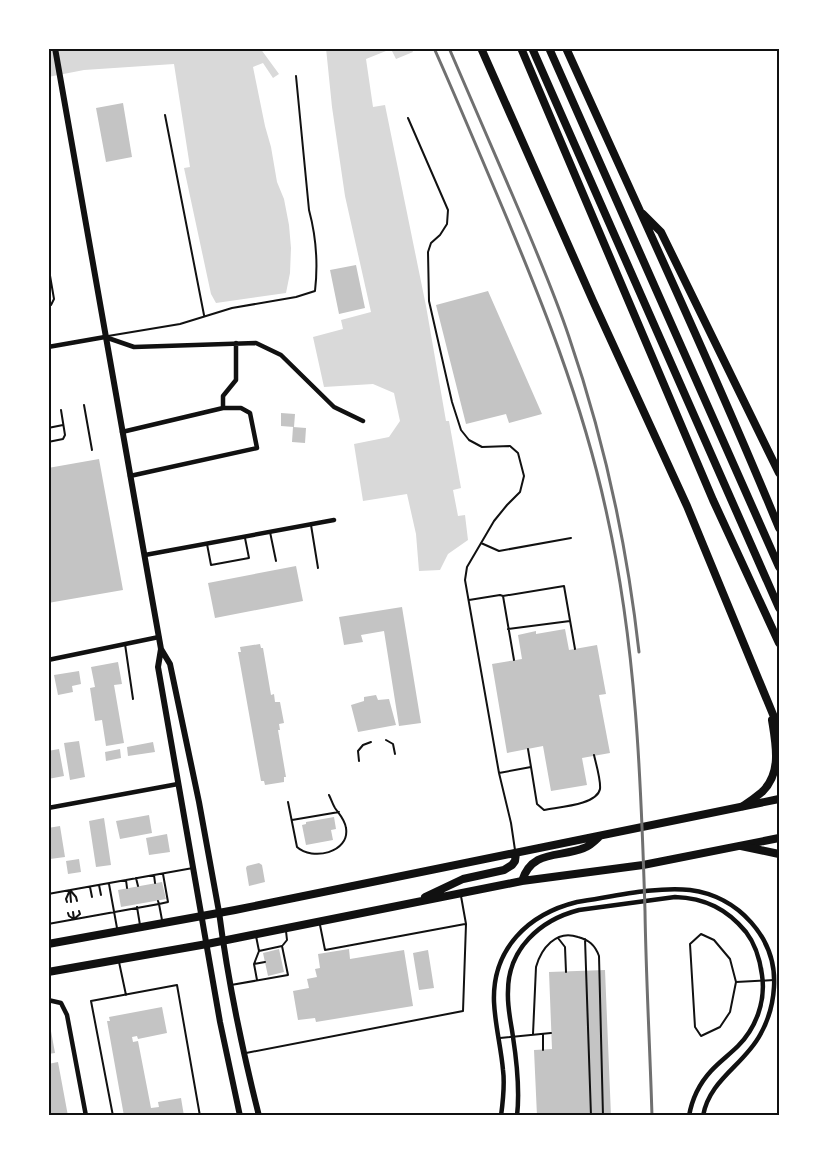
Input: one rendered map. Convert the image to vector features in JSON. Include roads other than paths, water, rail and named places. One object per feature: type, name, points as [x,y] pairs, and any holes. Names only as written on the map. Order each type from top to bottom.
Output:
[{"type":"highway","points":[[481,48],[687,506],[779,729]]},
{"type":"highway","points":[[521,48],[713,500],[779,644]]},
{"type":"highway","points":[[532,48],[779,608]]},
{"type":"highway","points":[[549,48],[779,567]]},
{"type":"highway","points":[[566,48],[760,480],[779,528]]},
{"type":"highway","points":[[640,211],[661,232],[779,473]]},
{"type":"highway","points":[[743,807],[762,792],[771,779],[776,765],[769,702]]},
{"type":"highway","points":[[741,846],[779,854]]},
{"type":"main road","points":[[48,944],[201,916],[779,799]]},
{"type":"main road","points":[[522,881],[526,870],[533,863],[549,856],[586,848],[600,836]]},
{"type":"main road","points":[[48,972],[223,941],[522,881],[644,865],[779,838]]},
{"type":"main road","points":[[413,903],[463,879],[504,870],[516,861],[516,853]]},
{"type":"street","points":[[55,48],[159,637],[158,667],[178,784],[230,1074],[240,1116]]},
{"type":"street","points":[[48,347],[105,337],[134,347],[256,343],[281,355],[334,407],[363,421]]},
{"type":"street","points":[[223,408],[223,396],[236,380],[236,343]]},
{"type":"street","points":[[122,432],[223,408],[241,408],[250,412],[257,448],[130,476]]},
{"type":"street","points":[[145,555],[334,520]]},
{"type":"street","points":[[48,660],[159,637]]},
{"type":"street","points":[[160,649],[170,664],[197,790],[231,985],[259,1116]]},
{"type":"street","points":[[48,808],[178,784]]},
{"type":"street","points":[[501,1116],[504,1091],[503,1072],[495,1018],[494,990],[499,968],[508,948],[521,931],[536,918],[554,909],[577,902],[670,889],[704,892],[723,899],[742,913],[759,931],[768,950],[774,980],[773,999],[759,1038],[718,1083],[710,1095],[703,1116]]},
{"type":"street","points":[[517,1116],[518,1090],[508,991],[512,968],[525,943],[554,918],[579,910],[675,897],[699,900],[732,917],[749,936],[758,955],[763,981],[761,1002],[748,1035],[738,1047],[711,1070],[702,1082],[695,1095],[689,1116]]},
{"type":"street","points":[[48,1000],[61,1004],[67,1015],[86,1116]]},
{"type":"lane","points":[[105,337],[180,324],[232,308],[297,297],[315,291],[314,229],[309,210],[296,76]]},
{"type":"lane","points":[[165,115],[204,316]]},
{"type":"lane","points":[[408,118],[448,210],[447,224],[431,243],[428,252],[429,301],[460,430],[469,440],[482,447],[510,446],[518,453],[524,476],[520,492],[501,513],[467,567],[465,580],[499,773],[516,853]]},
{"type":"lane","points":[[48,264],[54,299],[48,306]]},
{"type":"lane","points":[[84,405],[92,450]]},
{"type":"lane","points":[[48,442],[63,439],[65,435],[61,410]]},
{"type":"lane","points":[[48,428],[64,425]]},
{"type":"lane","points":[[311,525],[318,568]]},
{"type":"lane","points":[[270,532],[276,561]]},
{"type":"lane","points":[[207,544],[211,565],[249,558],[245,537]]},
{"type":"lane","points":[[481,543],[499,550],[571,538]]},
{"type":"lane","points":[[469,600],[564,586],[575,649]]},
{"type":"lane","points":[[503,596],[514,660]]},
{"type":"lane","points":[[508,629],[570,621]]},
{"type":"lane","points":[[125,644],[133,699]]},
{"type":"lane","points":[[386,740],[393,744],[395,754]]},
{"type":"lane","points":[[359,761],[358,751],[363,745],[371,742]]},
{"type":"lane","points":[[528,749],[537,804],[544,810],[590,801],[597,797],[600,789],[594,755]]},
{"type":"lane","points":[[499,773],[531,767]]},
{"type":"lane","points":[[288,802],[297,847],[302,851],[318,854],[331,851],[342,845],[346,839],[346,829],[341,814],[335,808],[329,795]]},
{"type":"lane","points":[[292,820],[339,812]]},
{"type":"lane","points":[[48,894],[193,868]]},
{"type":"lane","points":[[48,924],[141,905],[168,902],[163,874]]},
{"type":"lane","points":[[154,875],[155,883]]},
{"type":"lane","points":[[136,878],[138,886]]},
{"type":"lane","points":[[126,880],[128,888]]},
{"type":"lane","points":[[108,883],[118,931]]},
{"type":"lane","points":[[99,885],[101,895]]},
{"type":"lane","points":[[90,886],[92,897]]},
{"type":"lane","points":[[70,890],[77,901]]},
{"type":"lane","points":[[70,890],[71,902]]},
{"type":"lane","points":[[66,903],[70,890]]},
{"type":"lane","points":[[244,1053],[464,1011],[466,924],[460,894]]},
{"type":"lane","points":[[159,902],[162,923]]},
{"type":"lane","points":[[137,907],[141,927]]},
{"type":"lane","points":[[103,908],[104,913]]},
{"type":"lane","points":[[94,910],[95,915]]},
{"type":"lane","points":[[74,919],[80,914],[79,911]]},
{"type":"lane","points":[[73,912],[74,919]]},
{"type":"lane","points":[[68,913],[74,919]]},
{"type":"lane","points":[[319,922],[325,950],[466,924]]},
{"type":"lane","points":[[231,985],[288,975],[282,946],[287,939],[286,928]]},
{"type":"lane","points":[[256,934],[259,951],[254,964],[258,980]]},
{"type":"lane","points":[[701,934],[714,940],[730,958],[736,982],[730,1012],[720,1027],[700,1036],[695,1027],[690,944],[701,934]]},
{"type":"lane","points":[[533,1034],[536,967],[543,950],[551,941],[562,936],[573,935],[585,939],[593,945],[599,956],[603,1116]]},
{"type":"lane","points":[[558,938],[565,947],[566,972]]},
{"type":"lane","points":[[585,939],[591,1116]]},
{"type":"lane","points":[[259,951],[282,946]]},
{"type":"lane","points":[[118,960],[126,995]]},
{"type":"lane","points":[[254,964],[265,962]]},
{"type":"lane","points":[[736,982],[774,980]]},
{"type":"lane","points":[[113,1116],[91,1001],[177,985],[200,1116]]},
{"type":"lane","points":[[543,1034],[543,1050]]},
{"type":"lane","points":[[499,1038],[551,1034]]},
{"type":"railway","points":[[434,48],[512,230],[559,350],[586,431],[607,515],[625,613],[639,762],[652,1116]]},
{"type":"railway","points":[[449,48],[542,265],[582,375],[613,493],[628,572],[639,652]]}]
